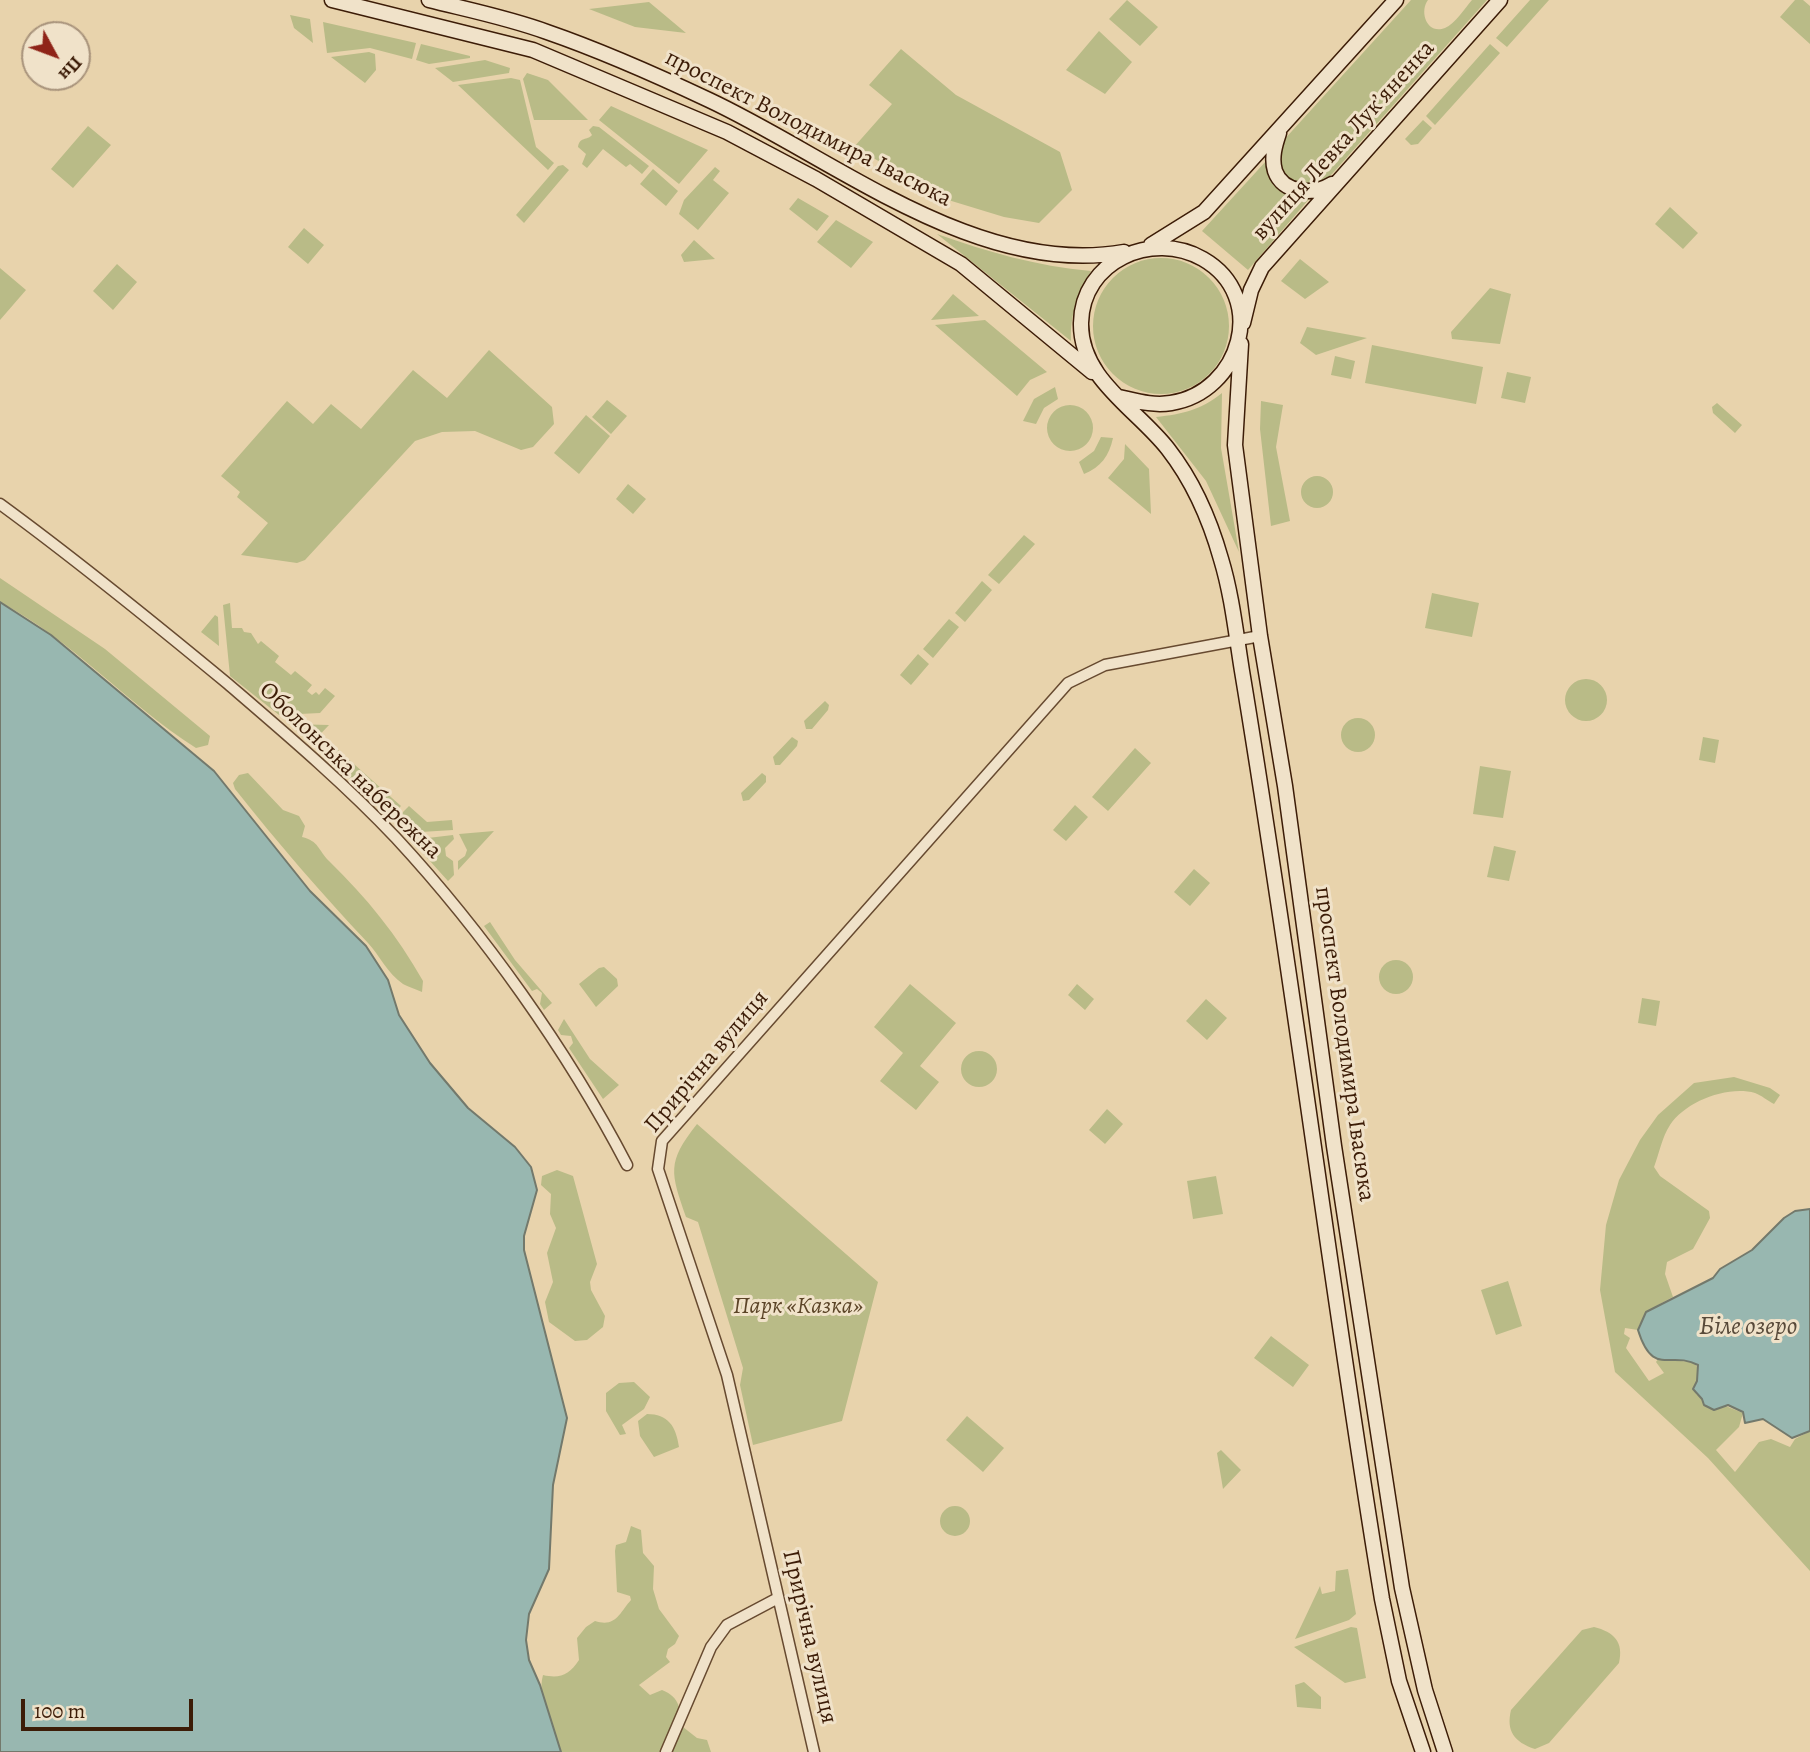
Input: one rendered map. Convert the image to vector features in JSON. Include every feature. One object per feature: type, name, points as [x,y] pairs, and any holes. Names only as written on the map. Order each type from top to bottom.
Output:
[{"type":"main road","name":"проспект Володимира Івасюка","points":[[332,0],[533,50],[739,138],[827,185],[961,264],[1099,378]]},
{"type":"main road","name":"проспект Володимира Івасюка","points":[[429,0],[547,31],[614,58],[774,132],[921,215],[948,226],[1062,257],[1092,258],[1132,251]]},
{"type":"main road","points":[[1147,247],[1204,212],[1396,0]]},
{"type":"main road","name":"вулиця Левка Лукʼяненка","points":[[1242,331],[1251,290],[1262,267],[1500,0]]},
{"type":"main road","points":[[1281,128],[1273,160],[1280,180],[1297,190],[1314,191],[1338,180]]},
{"type":"main road","points":[[1170,246],[1207,261],[1223,276],[1236,299],[1242,331],[1230,360],[1216,379],[1196,394],[1174,403],[1149,404],[1119,397],[1099,378],[1082,342],[1081,318],[1087,294],[1098,277],[1132,251],[1170,246]]},
{"type":"main road","name":"проспект Володимира Івасюка","points":[[1242,331],[1235,444],[1260,636],[1285,786],[1336,1159],[1400,1577],[1414,1649],[1445,1752]]},
{"type":"main road","name":"проспект Володимира Івасюка","points":[[1119,397],[1167,449],[1198,499],[1222,562],[1237,641],[1374,1548],[1399,1681],[1423,1752]]},
{"type":"street","name":"Оболонська набережна","points":[[0,504],[78,561],[260,711],[395,837],[443,890],[512,982],[610,1131],[628,1165]]},
{"type":"street","name":"Прирічна вулиця","points":[[814,1752],[727,1375],[658,1169],[662,1141],[1068,683],[1105,665],[1260,636]]},
{"type":"street","points":[[666,1752],[707,1656],[727,1625],[778,1598]]},
{"type":"green space","points":[[1127,0],[1158,27],[1140,46],[1109,19]]},
{"type":"green space","points":[[1411,0],[1428,0],[1424,10],[1426,21],[1433,28],[1439,29],[1452,23],[1472,0],[1487,0],[1332,174],[1309,186],[1296,183],[1278,164],[1282,142]]},
{"type":"green space","points":[[1530,0],[1549,0],[1507,47],[1496,38]]},
{"type":"green space","points":[[1795,0],[1803,0],[1810,6],[1810,44],[1780,17]]},
{"type":"green space","points":[[649,2],[686,33],[635,27],[589,9]]},
{"type":"green space","points":[[290,15],[310,19],[313,43],[294,28]]},
{"type":"green space","points":[[323,22],[416,43],[412,59],[370,48],[327,53]]},
{"type":"green space","points":[[1099,31],[1132,62],[1105,94],[1066,70]]},
{"type":"green space","points":[[421,44],[470,58],[429,64],[416,60]]},
{"type":"green space","points":[[1490,44],[1500,53],[1435,125],[1426,116]]},
{"type":"green space","points":[[901,49],[956,95],[1060,152],[1072,190],[1039,223],[1004,217],[945,199],[854,147],[892,104],[869,85]]},
{"type":"green space","points":[[369,52],[375,54],[376,70],[365,83],[331,57]]},
{"type":"green space","points":[[485,60],[510,68],[509,73],[453,82],[435,68]]},
{"type":"green space","points":[[527,73],[548,80],[588,120],[534,120],[523,79]]},
{"type":"green space","points":[[511,78],[520,80],[536,147],[554,163],[548,170],[458,85]]},
{"type":"green space","points":[[611,106],[708,150],[679,184],[599,120]]},
{"type":"green space","points":[[1423,120],[1432,128],[1418,144],[1411,145],[1405,139]]},
{"type":"green space","points":[[88,126],[111,145],[73,188],[51,169]]},
{"type":"green space","points":[[593,126],[599,127],[649,166],[642,174],[630,164],[626,167],[603,149],[587,168],[582,164],[586,154],[578,147],[580,141],[592,135],[589,130]]},
{"type":"green space","points":[[1267,160],[1299,197],[1310,198],[1248,270],[1202,231]]},
{"type":"green space","points":[[563,165],[569,170],[524,223],[516,215],[558,166]]},
{"type":"green space","points":[[715,167],[720,171],[713,180],[729,193],[698,230],[679,214],[684,200]]},
{"type":"green space","points":[[653,169],[678,191],[666,206],[640,184]]},
{"type":"green space","points":[[798,198],[829,216],[817,231],[789,209]]},
{"type":"green space","points":[[1670,207],[1698,233],[1683,249],[1655,224]]},
{"type":"green space","points":[[836,220],[873,242],[851,268],[817,242]]},
{"type":"green space","points":[[304,228],[324,245],[308,264],[288,247]]},
{"type":"green space","points":[[937,234],[1012,257],[1091,271],[1076,305],[1071,341]]},
{"type":"green space","points":[[694,240],[715,259],[684,262],[681,255]]},
{"type":"green space","points":[[1161,258],[1187,263],[1209,278],[1224,300],[1229,326],[1224,352],[1209,374],[1187,389],[1161,394],[1135,389],[1113,374],[1098,352],[1093,326],[1098,300],[1113,278],[1135,263]]},
{"type":"green space","points":[[1300,259],[1329,282],[1305,299],[1281,281]]},
{"type":"green space","points":[[117,264],[137,282],[113,310],[93,291]]},
{"type":"green space","points":[[0,268],[26,290],[0,320]]},
{"type":"green space","points":[[1490,288],[1511,294],[1500,344],[1452,339],[1451,332]]},
{"type":"green space","points":[[953,294],[979,316],[931,320]]},
{"type":"green space","points":[[985,320],[1047,372],[1030,380],[1017,396],[935,325]]},
{"type":"green space","points":[[1307,327],[1367,338],[1316,355],[1300,343]]},
{"type":"green space","points":[[1372,345],[1483,367],[1476,404],[1365,383]]},
{"type":"green space","points":[[489,350],[552,407],[554,424],[533,447],[521,450],[475,431],[442,432],[415,441],[305,560],[297,563],[241,555],[268,523],[237,497],[240,492],[221,476],[287,401],[313,424],[331,404],[361,429],[413,370],[447,398]]},
{"type":"green space","points":[[1335,356],[1355,361],[1351,379],[1331,375]]},
{"type":"green space","points":[[1507,372],[1531,377],[1525,403],[1501,398]]},
{"type":"green space","points":[[1055,387],[1058,399],[1044,408],[1036,424],[1023,421],[1034,399]]},
{"type":"green space","points":[[1222,393],[1221,448],[1239,552],[1206,481],[1156,417],[1191,410],[1207,404]]},
{"type":"green space","points":[[607,400],[627,416],[611,434],[592,417]]},
{"type":"green space","points":[[1261,401],[1283,405],[1276,447],[1290,521],[1271,526],[1260,429]]},
{"type":"green space","points":[[1717,403],[1742,425],[1735,433],[1713,413],[1712,407]]},
{"type":"green space","points":[[1070,405],[1087,411],[1093,428],[1087,445],[1070,451],[1053,445],[1047,428],[1053,411]]},
{"type":"green space","points":[[586,415],[610,436],[579,474],[554,453]]},
{"type":"green space","points":[[1101,437],[1113,438],[1109,450],[1100,464],[1084,474],[1079,462],[1094,451]]},
{"type":"green space","points":[[1125,444],[1149,469],[1151,514],[1108,478],[1124,459]]},
{"type":"green space","points":[[1317,476],[1329,480],[1333,492],[1329,504],[1317,508],[1305,504],[1301,492],[1305,480]]},
{"type":"green space","points":[[628,484],[646,499],[633,514],[616,499]]},
{"type":"green space","points":[[1024,535],[1035,544],[999,584],[988,575]]},
{"type":"green space","points":[[0,578],[105,649],[210,736],[208,745],[196,748],[171,731],[75,653],[26,617],[0,602]]},
{"type":"green space","points":[[982,581],[992,590],[965,622],[955,613]]},
{"type":"green space","points":[[1432,593],[1479,603],[1472,637],[1425,628]]},
{"type":"green space","points":[[230,603],[232,628],[242,628],[244,632],[251,633],[258,644],[261,641],[279,656],[275,662],[291,675],[295,671],[312,685],[307,691],[312,695],[316,692],[319,695],[325,688],[335,696],[320,713],[279,715],[230,676],[223,605]]},
{"type":"green space","points":[[215,615],[218,617],[219,646],[201,632]]},
{"type":"green space","points":[[949,619],[959,627],[933,658],[923,649]]},
{"type":"green space","points":[[918,654],[929,664],[911,685],[900,675]]},
{"type":"green space","points":[[1586,679],[1601,685],[1607,700],[1601,715],[1586,721],[1571,715],[1565,700],[1571,685]]},
{"type":"green space","points":[[825,701],[829,705],[828,710],[812,729],[806,729],[804,721]]},
{"type":"green space","points":[[1358,718],[1370,723],[1375,735],[1370,747],[1358,752],[1346,747],[1341,735],[1346,723]]},
{"type":"green space","points":[[289,724],[329,725],[311,744]]},
{"type":"green space","points":[[792,737],[798,741],[797,746],[780,765],[775,765],[773,757]]},
{"type":"green space","points":[[1703,737],[1719,740],[1715,763],[1699,760]]},
{"type":"green space","points":[[325,740],[401,806],[389,817],[380,809],[383,803],[380,796],[373,793],[367,796],[342,771],[342,759],[334,756],[328,759],[318,750]]},
{"type":"green space","points":[[1135,748],[1151,763],[1108,811],[1092,797]]},
{"type":"green space","points":[[1480,766],[1511,771],[1503,818],[1473,814]]},
{"type":"green space","points":[[248,773],[283,810],[299,816],[305,826],[302,837],[315,843],[403,948],[423,981],[422,992],[403,984],[392,975],[372,948],[235,789],[233,783],[239,775]]},
{"type":"green space","points":[[762,773],[766,776],[766,782],[749,800],[743,801],[741,793]]},
{"type":"green space","points":[[1075,805],[1088,817],[1066,841],[1053,830]]},
{"type":"green space","points":[[409,806],[427,822],[452,820],[453,830],[405,833],[394,821]]},
{"type":"green space","points":[[494,831],[458,870],[458,861],[465,856],[467,850],[459,834]]},
{"type":"green space","points":[[453,835],[454,839],[445,848],[446,856],[453,861],[454,875],[448,881],[411,840]]},
{"type":"green space","points":[[1494,846],[1516,851],[1509,881],[1487,877]]},
{"type":"green space","points":[[1194,869],[1210,883],[1190,906],[1174,892]]},
{"type":"green space","points":[[490,922],[515,960],[552,1003],[544,1010],[540,1004],[542,993],[537,989],[532,991],[484,926]]},
{"type":"green space","points":[[1396,960],[1408,965],[1413,977],[1408,989],[1396,994],[1384,989],[1379,977],[1384,965]]},
{"type":"green space","points":[[604,967],[617,979],[618,986],[596,1007],[579,984]]},
{"type":"green space","points":[[910,984],[956,1023],[920,1066],[939,1082],[916,1110],[880,1081],[903,1053],[874,1027]]},
{"type":"green space","points":[[1077,984],[1094,999],[1085,1010],[1068,995]]},
{"type":"green space","points":[[1642,998],[1660,1001],[1656,1026],[1638,1023]]},
{"type":"green space","points":[[1206,999],[1227,1018],[1207,1040],[1186,1021]]},
{"type":"green space","points":[[564,1019],[590,1059],[619,1085],[603,1099],[569,1048],[573,1043],[571,1036],[561,1035],[558,1030]]},
{"type":"green space","points":[[979,1051],[992,1056],[997,1069],[992,1082],[979,1087],[966,1082],[961,1069],[966,1056]]},
{"type":"green space","points":[[1734,1077],[1770,1088],[1780,1095],[1774,1104],[1755,1093],[1744,1091],[1708,1097],[1686,1109],[1670,1125],[1654,1167],[1660,1176],[1709,1211],[1710,1218],[1693,1249],[1667,1262],[1665,1274],[1673,1297],[1647,1314],[1638,1330],[1625,1328],[1624,1334],[1630,1338],[1626,1348],[1649,1381],[1664,1373],[1656,1362],[1658,1359],[1693,1362],[1699,1369],[1696,1394],[1743,1413],[1739,1427],[1716,1450],[1735,1472],[1759,1442],[1771,1439],[1790,1447],[1795,1439],[1810,1431],[1810,1571],[1708,1458],[1615,1372],[1600,1290],[1606,1225],[1619,1180],[1640,1140],[1658,1115],[1694,1083]]},
{"type":"green space","points":[[1107,1109],[1123,1124],[1105,1144],[1089,1130]]},
{"type":"green space","name":"Парк «Казка»","points":[[697,1124],[878,1282],[842,1421],[753,1445],[740,1385],[743,1368],[698,1222],[686,1217],[675,1179],[674,1169],[680,1149]]},
{"type":"green space","points":[[557,1170],[573,1176],[597,1264],[590,1282],[591,1290],[605,1316],[603,1327],[587,1340],[575,1341],[549,1322],[545,1302],[553,1282],[547,1253],[556,1228],[550,1214],[551,1194],[541,1185],[542,1176]]},
{"type":"green space","points":[[1216,1176],[1223,1214],[1193,1219],[1187,1181]]},
{"type":"green space","points":[[1508,1281],[1522,1326],[1496,1335],[1481,1290]]},
{"type":"green space","points":[[1271,1336],[1309,1365],[1293,1387],[1254,1358]]},
{"type":"green space","points":[[634,1382],[650,1397],[644,1409],[622,1425],[626,1434],[620,1435],[606,1411],[606,1393],[619,1383]]},
{"type":"green space","points":[[647,1414],[660,1416],[670,1423],[676,1433],[679,1447],[654,1457],[640,1436],[638,1421]]},
{"type":"green space","points":[[967,1416],[1004,1448],[983,1472],[946,1440]]},
{"type":"green space","points":[[1221,1450],[1241,1470],[1223,1489],[1217,1453]]},
{"type":"green space","points":[[955,1506],[966,1510],[970,1521],[966,1532],[955,1536],[944,1532],[940,1521],[944,1510]]},
{"type":"green space","points":[[631,1526],[641,1530],[643,1553],[654,1566],[653,1589],[659,1609],[679,1636],[675,1644],[668,1649],[666,1657],[670,1662],[639,1685],[650,1695],[662,1690],[673,1696],[678,1704],[683,1727],[697,1738],[707,1740],[711,1752],[561,1752],[547,1714],[541,1685],[543,1675],[564,1675],[572,1669],[579,1660],[577,1638],[586,1627],[595,1621],[613,1621],[631,1600],[630,1596],[617,1592],[615,1551],[616,1545],[626,1542]]},
{"type":"green space","points":[[1348,1569],[1356,1614],[1349,1620],[1295,1639],[1320,1586],[1322,1594],[1335,1591],[1336,1571]]},
{"type":"green space","points":[[1351,1627],[1357,1628],[1366,1678],[1345,1683],[1294,1647]]},
{"type":"green space","points":[[1594,1627],[1616,1639],[1620,1649],[1619,1663],[1549,1743],[1535,1749],[1522,1743],[1511,1730],[1511,1710],[1582,1630]]},
{"type":"green space","points":[[1304,1682],[1321,1697],[1321,1709],[1297,1707],[1295,1685]]},
{"type":"water","points":[[0,602],[51,635],[214,771],[310,891],[366,946],[388,980],[399,1015],[430,1063],[468,1108],[515,1147],[531,1167],[537,1190],[524,1236],[524,1250],[567,1418],[553,1485],[549,1569],[529,1614],[526,1640],[529,1660],[540,1685],[561,1752],[0,1752]]},
{"type":"water","name":"Біле озеро","points":[[1810,1209],[1810,1431],[1792,1438],[1763,1419],[1745,1423],[1743,1412],[1728,1405],[1714,1410],[1704,1405],[1693,1389],[1697,1381],[1698,1365],[1688,1361],[1656,1358],[1644,1345],[1638,1330],[1646,1312],[1713,1278],[1720,1269],[1752,1250],[1784,1218],[1795,1211]]}]
